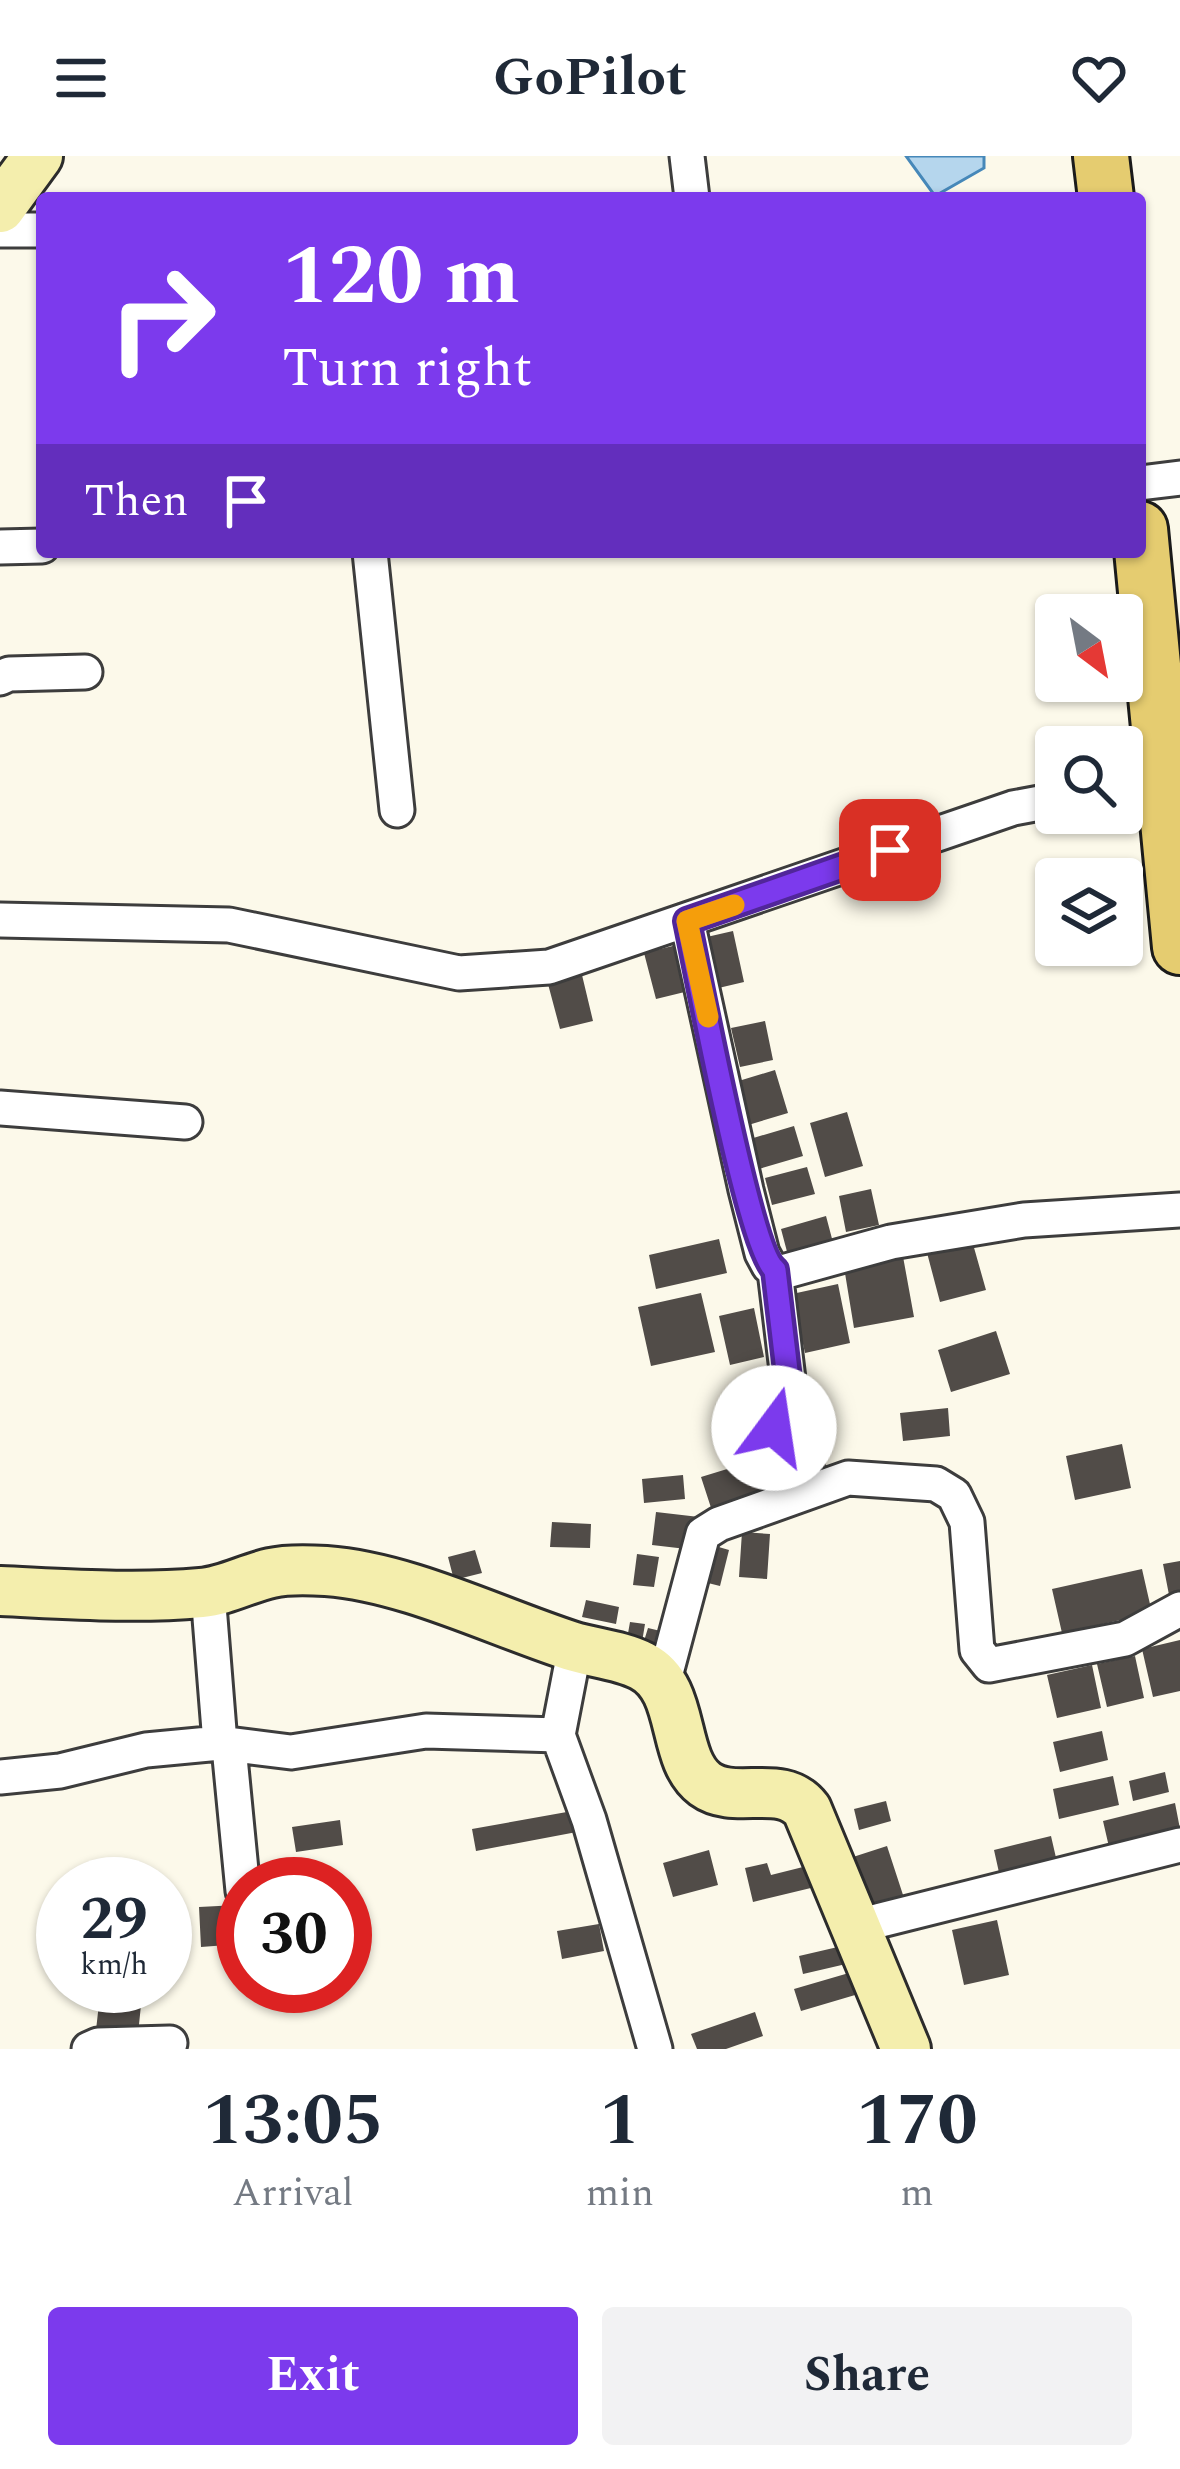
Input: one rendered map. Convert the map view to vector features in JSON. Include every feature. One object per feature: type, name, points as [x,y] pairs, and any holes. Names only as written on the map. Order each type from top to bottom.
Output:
[{"type":"main road","points":[[1101,156],[1105,192]]},
{"type":"main road","points":[[1142,558],[1155,783],[1180,947]]},
{"type":"street","points":[[0,208],[38,156]]},
{"type":"street","points":[[687,156],[691,192]]},
{"type":"street","points":[[0,230],[36,230]]},
{"type":"street","points":[[1146,482],[1180,478]]},
{"type":"street","points":[[0,547],[36,545]]},
{"type":"street","points":[[371,558],[398,810]]},
{"type":"street","points":[[0,678],[85,672]]},
{"type":"street","points":[[0,920],[229,925],[459,973],[549,967],[1035,804]]},
{"type":"street","points":[[687,921],[746,1190],[763,1253],[775,1270],[791,1404],[790,1413],[774,1428],[790,1498]]},
{"type":"street","points":[[0,1108],[184,1122]]},
{"type":"street","points":[[775,1270],[790,1273],[891,1242],[1024,1220],[1180,1210]]},
{"type":"street","points":[[663,1684],[703,1534],[848,1478],[936,1484],[954,1495],[967,1522],[977,1650],[989,1666],[1125,1639],[1180,1609]]},
{"type":"street","points":[[0,1591],[128,1598],[208,1593],[276,1571],[326,1571],[378,1580],[643,1666],[663,1684],[691,1764],[707,1785],[720,1791],[780,1793],[803,1803],[906,2049]]},
{"type":"street","points":[[208,1593],[239,1857]]},
{"type":"street","points":[[575,1647],[558,1735],[589,1820],[655,2049]]},
{"type":"street","points":[[0,1777],[60,1772],[146,1750],[225,1745],[291,1752],[426,1731],[558,1735]]},
{"type":"street","points":[[857,1926],[1180,1845]]},
{"type":"street","points":[[88,2049],[98,2044],[170,2043]]},
{"type":"water","points":[[906,156],[984,156],[984,168],[942,192],[932,192]]},
{"type":"building","points":[[733,931],[744,982],[710,990],[698,939]]},
{"type":"building","points":[[685,943],[697,989],[656,999],[644,953]]},
{"type":"building","points":[[582,975],[593,1021],[560,1029],[548,984]]},
{"type":"building","points":[[765,1021],[773,1060],[740,1067],[731,1028]]},
{"type":"building","points":[[775,1070],[788,1113],[745,1126],[732,1083]]},
{"type":"building","points":[[847,1112],[863,1166],[825,1177],[810,1123]]},
{"type":"building","points":[[794,1126],[803,1156],[759,1169],[750,1139]]},
{"type":"building","points":[[807,1167],[815,1194],[772,1205],[765,1178]]},
{"type":"building","points":[[871,1189],[879,1225],[846,1232],[839,1196]]},
{"type":"building","points":[[826,1216],[835,1250],[790,1263],[781,1229]]},
{"type":"building","points":[[971,1237],[986,1290],[940,1302],[926,1249]]},
{"type":"building","points":[[719,1239],[727,1273],[656,1289],[649,1255]]},
{"type":"building","points":[[902,1251],[914,1317],[854,1328],[843,1261]]},
{"type":"building","points":[[838,1284],[850,1343],[805,1353],[792,1294]]},
{"type":"building","points":[[701,1293],[715,1352],[651,1366],[638,1307]]},
{"type":"building","points":[[754,1308],[764,1357],[730,1365],[719,1316]]},
{"type":"building","points":[[996,1331],[1010,1374],[951,1392],[938,1350]]},
{"type":"building","points":[[948,1408],[950,1436],[903,1441],[900,1413]]},
{"type":"building","points":[[815,1433],[829,1474],[804,1482],[791,1442]]},
{"type":"building","points":[[1122,1444],[1131,1488],[1075,1500],[1066,1456]]},
{"type":"building","points":[[773,1455],[785,1494],[714,1517],[701,1477]]},
{"type":"building","points":[[683,1475],[685,1499],[644,1503],[642,1479]]},
{"type":"building","points":[[656,1512],[699,1517],[695,1550],[652,1545]]},
{"type":"building","points":[[552,1522],[591,1524],[590,1548],[550,1547]]},
{"type":"building","points":[[742,1532],[770,1534],[767,1579],[739,1577]]},
{"type":"building","points":[[705,1543],[729,1550],[720,1586],[696,1580]]},
{"type":"building","points":[[475,1550],[482,1573],[454,1580],[448,1557]]},
{"type":"building","points":[[637,1554],[659,1557],[654,1587],[633,1585]]},
{"type":"building","points":[[1180,1561],[1180,1598],[1170,1600],[1163,1564]]},
{"type":"building","points":[[1142,1569],[1152,1613],[1062,1633],[1052,1589]]},
{"type":"building","points":[[586,1600],[619,1607],[616,1624],[582,1617]]},
{"type":"building","points":[[630,1622],[645,1624],[640,1654],[648,1628],[669,1633],[661,1664],[624,1656]]},
{"type":"building","points":[[1180,1640],[1180,1691],[1153,1697],[1142,1649]]},
{"type":"building","points":[[1135,1656],[1144,1698],[1107,1707],[1097,1664]]},
{"type":"building","points":[[1092,1665],[1101,1708],[1057,1718],[1047,1675]]},
{"type":"building","points":[[1102,1731],[1108,1760],[1060,1772],[1053,1742]]},
{"type":"building","points":[[1165,1772],[1169,1792],[1133,1801],[1129,1781]]},
{"type":"building","points":[[1113,1776],[1119,1805],[1059,1819],[1053,1789]]},
{"type":"building","points":[[886,1801],[891,1821],[859,1830],[854,1809]]},
{"type":"building","points":[[1175,1803],[1180,1829],[1109,1847],[1103,1821]]},
{"type":"building","points":[[578,1810],[582,1831],[476,1851],[472,1829]]},
{"type":"building","points":[[340,1820],[343,1845],[296,1852],[292,1827]]},
{"type":"building","points":[[1051,1836],[1057,1862],[1000,1877],[994,1850]]},
{"type":"building","points":[[887,1846],[904,1898],[870,1909],[853,1857]]},
{"type":"building","points":[[709,1850],[718,1885],[673,1897],[663,1863]]},
{"type":"building","points":[[767,1863],[771,1875],[811,1865],[815,1887],[753,1902],[745,1868]]},
{"type":"building","points":[[216,1906],[216,1946],[201,1947],[199,1907]]},
{"type":"building","points":[[997,1920],[1009,1975],[964,1985],[952,1930]]},
{"type":"building","points":[[599,1924],[604,1951],[562,1959],[557,1931]]},
{"type":"building","points":[[855,1943],[859,1961],[803,1974],[799,1956]]},
{"type":"building","points":[[866,1968],[872,1990],[801,2011],[794,1989]]},
{"type":"building","points":[[755,2012],[763,2036],[726,2049],[697,2049],[691,2034]]},
{"type":"building","points":[[98,2013],[140,2013],[138,2034],[96,2030]]},
{"type":"slow traffic","points":[[708,1017],[687,921],[734,905]]},
{"type":"route","points":[[774,1428],[790,1413],[791,1404],[775,1270],[763,1253],[746,1190],[687,921],[890,850]]}]
